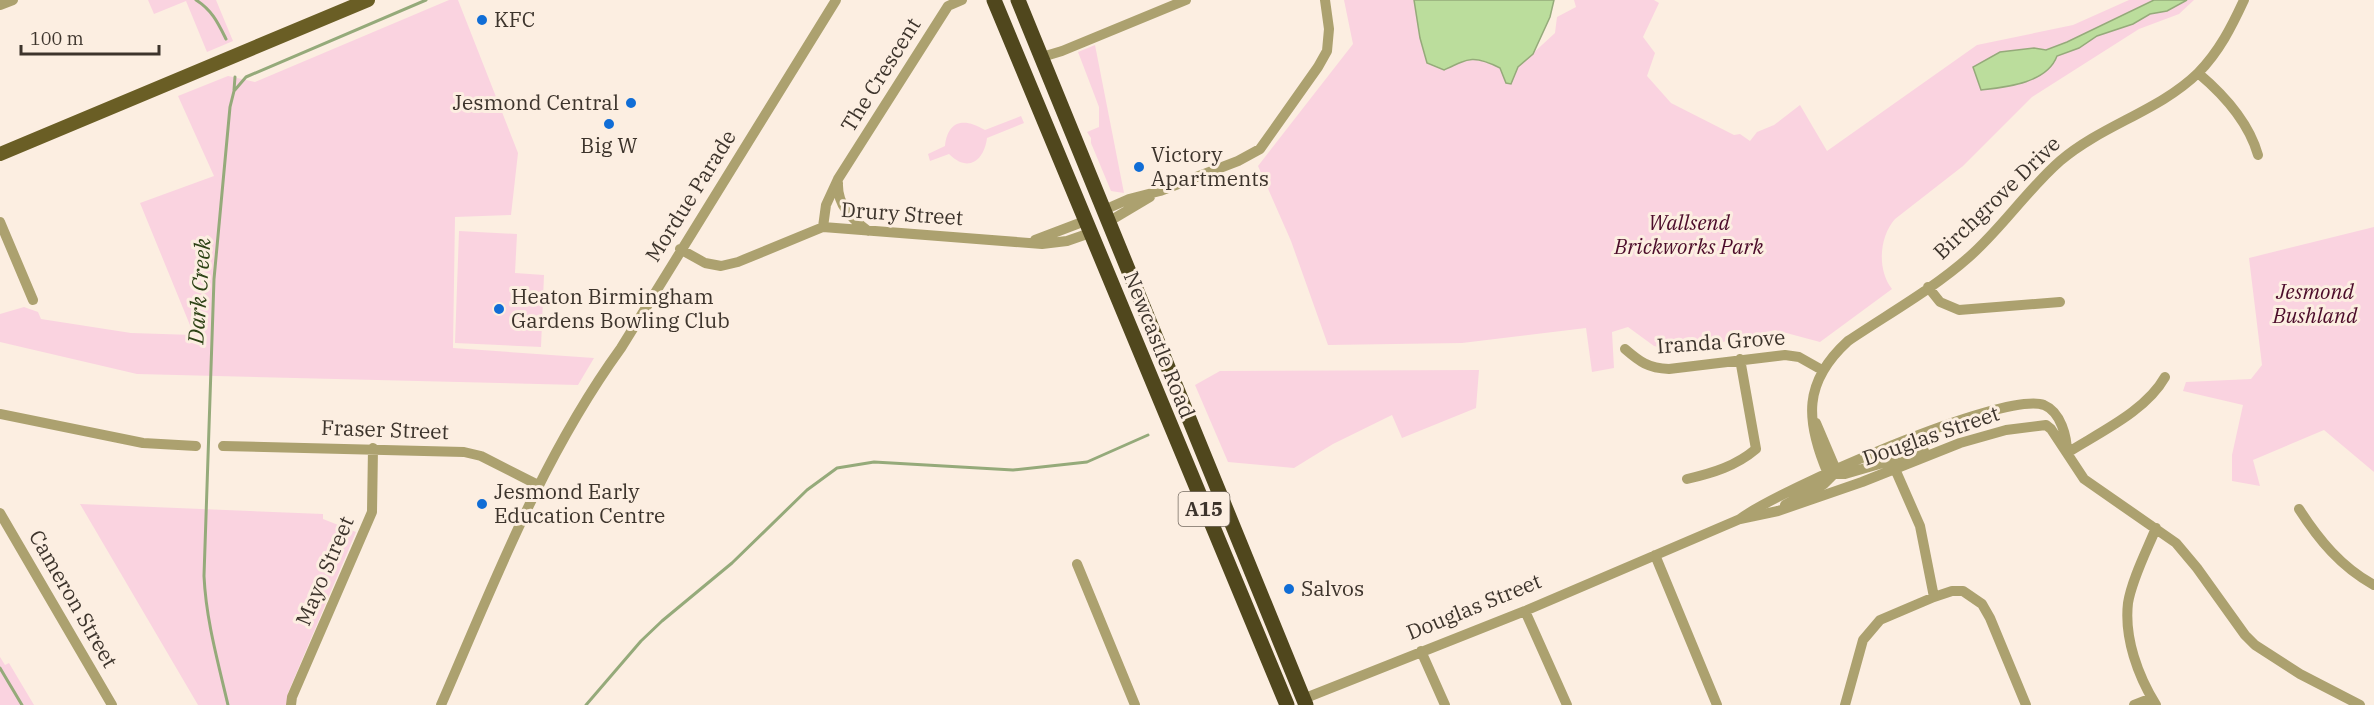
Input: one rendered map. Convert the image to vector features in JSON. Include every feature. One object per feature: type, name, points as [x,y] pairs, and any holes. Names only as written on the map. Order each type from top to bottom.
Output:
[{"type":"highway","name":"Newcastle Road","points":[[994,0],[1088,227],[1297,704]]},
{"type":"highway","name":"Newcastle Road","points":[[1018,0],[1106,216],[1297,704]]},
{"type":"highway","points":[[1088,227],[1106,216]]},
{"type":"main road","points":[[0,154],[368,0]]},
{"type":"street","points":[[0,5],[13,0]]},
{"type":"street","name":"Mordue Parade","points":[[441,705],[538,484],[601,376],[621,348],[680,249],[836,0]]},
{"type":"street","name":"The Crescent","points":[[823,227],[826,205],[838,179],[948,6],[962,0]]},
{"type":"street","points":[[1042,57],[1186,0]]},
{"type":"street","points":[[1106,216],[1160,191],[1247,157],[1266,143],[1327,51],[1329,29],[1325,0]]},
{"type":"street","name":"Birchgrove Drive","points":[[1833,473],[1815,439],[1812,423],[1816,384],[1822,370],[1836,352],[1848,341],[1958,266],[1981,246],[2044,176],[2076,148],[2171,94],[2198,73],[2215,54],[2244,0]]},
{"type":"street","points":[[2198,73],[2220,94],[2248,130],[2258,155]]},
{"type":"street","points":[[838,179],[838,191],[846,211],[868,231]]},
{"type":"street","points":[[0,222],[33,300]]},
{"type":"street","name":"Drury Street","points":[[680,249],[705,263],[721,266],[738,262],[823,227],[1023,242],[1088,227]]},
{"type":"street","points":[[1928,287],[1940,302],[1959,310],[2060,302]]},
{"type":"street","name":"Iranda Grove","points":[[1625,349],[1639,362],[1654,368],[1669,369],[1785,355],[1799,357],[1822,370]]},
{"type":"street","points":[[1687,479],[1715,473],[1744,459],[1756,449],[1740,359]]},
{"type":"street","points":[[2165,376],[2158,390],[2151,396],[2067,453],[2076,469],[2084,479],[2176,543],[2255,645],[2300,674],[2360,705]]},
{"type":"street","name":"Douglas Street","points":[[1297,704],[1421,651],[1526,611],[1740,519],[1767,501],[1953,422],[2025,404],[2042,405],[2055,413],[2065,435],[2067,453]]},
{"type":"street","points":[[0,414],[143,443],[196,446]]},
{"type":"street","name":"Douglas Street","points":[[1740,519],[1778,511],[1960,443],[2006,430],[2044,425],[2051,429],[2067,453]]},
{"type":"street","points":[[1778,511],[1794,498],[1824,484],[1833,473],[1845,474],[1960,443]]},
{"type":"street","name":"Fraser Street","points":[[224,446],[464,452],[481,456],[538,484]]},
{"type":"street","name":"Mayo Street","points":[[291,705],[292,697],[372,512],[373,448]]},
{"type":"street","points":[[1895,469],[1920,526],[1934,597]]},
{"type":"street","points":[[2299,509],[2318,539],[2338,560],[2374,585]]},
{"type":"street","name":"Cameron Street","points":[[0,513],[112,705]]},
{"type":"street","points":[[2134,705],[2154,701],[2136,664],[2129,637],[2128,602],[2156,528]]},
{"type":"street","points":[[1655,555],[1717,705]]},
{"type":"street","points":[[1077,564],[1136,705]]},
{"type":"street","points":[[1849,703],[1863,640],[1880,620],[1934,597],[1952,591],[1964,591],[1982,604],[1990,618],[2026,705]]},
{"type":"street","points":[[1526,611],[1567,705]]},
{"type":"street","points":[[1421,651],[1445,705]]},
{"type":"green space","points":[[148,0],[216,0],[233,41],[207,52],[186,1],[154,14]]},
{"type":"green space","points":[[449,0],[458,0],[518,153],[511,215],[455,217],[453,348],[594,358],[578,385],[137,374],[0,342],[0,314],[24,307],[38,312],[41,319],[131,333],[194,335],[140,203],[214,176],[178,96],[228,76],[255,82]]},
{"type":"green space","name":"Wallsend Brickworks Park","points":[[1344,0],[1417,0],[1415,1],[1420,38],[1427,63],[1444,70],[1466,61],[1478,60],[1500,68],[1506,83],[1518,67],[1555,33],[1557,17],[1576,7],[1574,0],[1654,0],[1659,3],[1643,37],[1655,53],[1647,76],[1671,103],[1734,135],[1740,134],[1750,141],[1757,132],[1774,125],[1800,105],[1827,151],[1977,45],[2073,25],[2129,0],[2194,0],[2179,14],[2139,29],[2032,97],[1963,166],[1895,219],[1886,235],[1882,254],[1884,273],[1892,289],[1820,342],[1775,330],[1679,352],[1654,346],[1628,327],[1612,332],[1614,368],[1592,372],[1586,328],[1462,343],[1328,345],[1291,241],[1258,166],[1353,44]]},
{"type":"green space","points":[[1095,45],[1124,193],[1111,191],[1087,132],[1099,127],[1099,107],[1078,52]]},
{"type":"green space","points":[[1021,116],[1024,123],[987,138],[982,153],[974,162],[963,163],[949,154],[930,161],[928,154],[945,146],[950,130],[959,123],[971,124],[985,130]]},
{"type":"green space","name":"Jesmond Bushland","points":[[2374,227],[2374,472],[2324,430],[2253,460],[2260,486],[2232,481],[2232,455],[2243,405],[2183,391],[2186,382],[2251,379],[2262,365],[2249,258]]},
{"type":"green space","name":"Heaton Birmingham Gardens Bowling Club","points":[[459,231],[517,234],[515,273],[544,275],[541,347],[455,343]]},
{"type":"green space","points":[[1479,370],[1476,408],[1402,438],[1392,415],[1333,444],[1294,468],[1228,462],[1195,385],[1220,371]]},
{"type":"green space","points":[[80,504],[323,514],[323,519],[356,532],[288,693],[287,705],[198,705]]},
{"type":"green space","points":[[0,657],[5,665],[9,663],[34,705],[0,705]]},
{"type":"shaded area","points":[[1414,0],[1554,0],[1550,17],[1533,54],[1518,67],[1511,84],[1506,83],[1500,68],[1484,61],[1466,61],[1444,70],[1427,63],[1420,38]]},
{"type":"shaded area","points":[[2154,0],[2187,0],[2167,11],[2150,14],[2133,24],[2097,36],[2079,48],[2057,56],[2045,72],[2035,78],[2014,85],[1981,90],[1973,67],[2000,52],[2034,48],[2046,50]]},
{"type":"waterway","points":[[196,0],[217,22],[226,39]]},
{"type":"waterway","name":"Dark Creek","points":[[228,705],[210,625],[204,576],[214,279],[230,107],[234,91],[246,77],[426,0]]},
{"type":"waterway","points":[[234,90],[235,77]]},
{"type":"waterway","points":[[586,705],[641,641],[662,621],[732,563],[807,490],[837,468],[874,462],[1013,470],[1087,462],[1148,435]]},
{"type":"waterway","points":[[0,668],[22,705]]},
{"type":"place","name":"KFC","points":[[482,20]]},
{"type":"place","name":"Jesmond Central","points":[[631,103]]},
{"type":"place","name":"Big W","points":[[609,124]]},
{"type":"place","name":"Victory Apartments","points":[[1139,167]]},
{"type":"place","name":"Heaton Birmingham Gardens Bowling Club","points":[[499,309]]},
{"type":"place","name":"Jesmond Early Education Centre","points":[[482,504]]},
{"type":"place","name":"Salvos","points":[[1289,589]]}]
